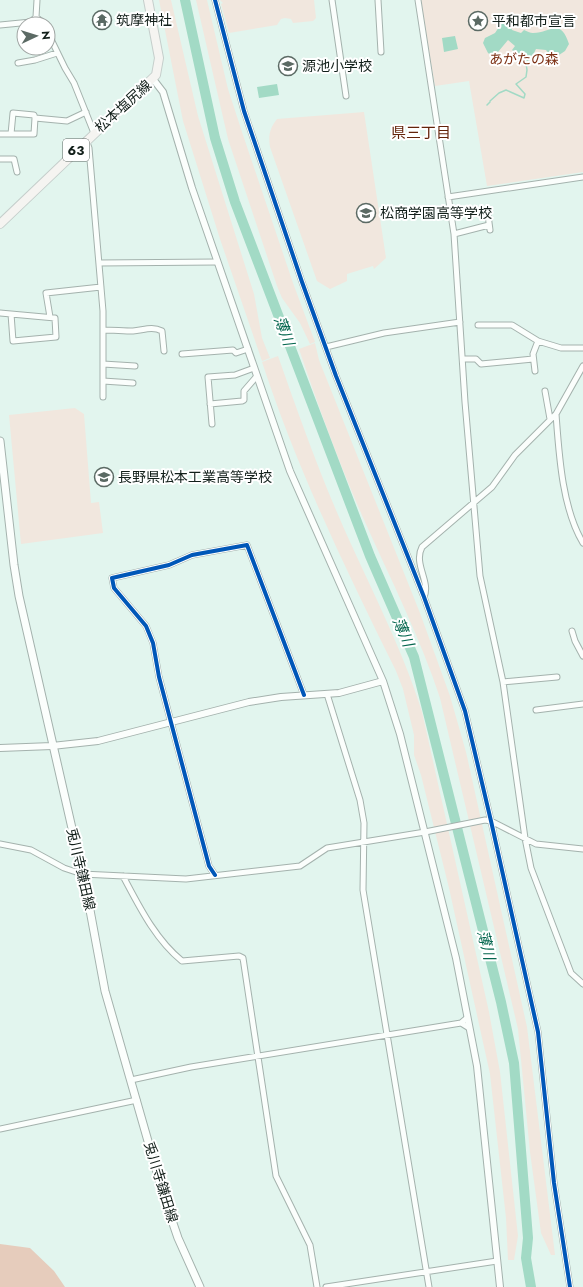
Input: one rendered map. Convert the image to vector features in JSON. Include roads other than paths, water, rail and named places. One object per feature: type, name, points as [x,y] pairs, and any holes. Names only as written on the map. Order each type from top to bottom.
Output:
[{"type":"main road","name":"松本塩尻線","points":[[0,224],[86,140],[153,80],[158,69],[159,58],[148,0]]},
{"type":"main road","name":"兎川寺鎌田線","points":[[0,441],[14,565],[52,746],[82,874],[105,991],[164,1196],[178,1238],[200,1287]]},
{"type":"street","points":[[36,16],[39,0]]},
{"type":"street","points":[[215,0],[244,111],[302,282],[459,691],[491,821],[538,1032],[554,1183],[570,1287]]},
{"type":"street","points":[[332,0],[346,96]]},
{"type":"street","points":[[378,0],[381,52]]},
{"type":"street","points":[[418,0],[454,234],[473,504],[480,576],[503,682],[525,838],[531,868],[571,973],[583,984]]},
{"type":"street","points":[[0,25],[16,23]]},
{"type":"street","points":[[18,63],[36,60],[57,53],[74,83],[94,133]]},
{"type":"street","points":[[153,80],[163,92],[192,188],[290,472],[383,681],[400,734],[428,832],[469,1028],[478,1079],[500,1287]]},
{"type":"street","points":[[35,118],[67,121],[86,112]]},
{"type":"street","points":[[0,134],[11,134],[34,134],[34,114],[13,113],[11,134]]},
{"type":"street","points":[[86,140],[89,148],[104,330],[103,397]]},
{"type":"street","points":[[0,160],[14,159],[16,172]]},
{"type":"street","points":[[448,197],[583,177]]},
{"type":"street","points":[[454,234],[490,227],[488,215]]},
{"type":"street","points":[[99,263],[217,262]]},
{"type":"street","points":[[50,317],[46,293],[101,287]]},
{"type":"street","points":[[0,313],[50,317],[55,318],[56,336],[14,341],[11,314]]},
{"type":"street","points":[[326,347],[384,333],[460,322]]},
{"type":"street","points":[[478,325],[512,325],[538,341],[561,348],[583,348]]},
{"type":"street","points":[[104,330],[136,330],[141,328],[157,328],[162,330],[164,350]]},
{"type":"street","points":[[535,371],[533,359],[538,341]]},
{"type":"street","points":[[182,354],[233,350],[236,353],[248,349]]},
{"type":"street","points":[[463,359],[476,359],[481,364],[533,359]]},
{"type":"street","points":[[103,364],[135,366]]},
{"type":"street","points":[[424,598],[427,592],[419,559],[419,552],[427,543],[492,487],[515,455],[550,418],[556,414],[583,366]]},
{"type":"street","points":[[212,424],[208,377],[235,375],[254,368]]},
{"type":"street","points":[[210,404],[244,400],[244,391],[257,376]]},
{"type":"street","points":[[103,381],[133,382]]},
{"type":"street","points":[[546,391],[550,418]]},
{"type":"street","points":[[556,414],[561,474],[574,526],[583,543]]},
{"type":"street","points":[[215,875],[209,866],[159,677],[153,643],[146,626],[114,588],[112,578],[169,565],[192,555],[247,545],[304,695]]},
{"type":"street","points":[[572,631],[575,641],[583,656]]},
{"type":"street","points":[[503,682],[557,677]]},
{"type":"street","points":[[0,748],[52,746],[98,741],[249,702],[304,695],[327,694],[352,690],[383,681]]},
{"type":"street","points":[[327,694],[360,800],[364,823],[363,890],[429,1287]]},
{"type":"street","points":[[536,710],[583,704]]},
{"type":"street","points":[[0,844],[31,850],[64,868],[82,874],[186,879],[300,866],[327,848],[428,832],[485,820],[491,821],[543,845],[583,849]]},
{"type":"street","points":[[123,876],[142,911],[168,949],[182,960],[239,956],[243,958],[276,1176],[310,1246],[317,1287]]},
{"type":"street","points":[[131,1080],[191,1067],[461,1023],[467,1018]]},
{"type":"street","points":[[461,1023],[469,1028]]},
{"type":"street","points":[[0,1129],[137,1100]]},
{"type":"street","points":[[326,1287],[497,1261]]},
{"type":"waterway","name":"薄川","points":[[185,0],[215,138],[235,202],[370,556],[414,657],[501,1002],[514,1063],[528,1238],[526,1258],[531,1287]]},
{"type":"waterway","points":[[490,101],[499,93],[506,90],[524,98],[525,94],[516,84],[526,77],[526,63]]},
{"type":"waterway","points":[[487,105],[490,102]]},
{"type":"place","name":"筑摩神社","points":[[102,20]]},
{"type":"place","name":"平和都市宣言","points":[[478,21]]},
{"type":"place","name":"源池小学校","points":[[288,66]]},
{"type":"place","name":"松商学園高等学校","points":[[366,213]]},
{"type":"place","name":"長野県松本工業高等学校","points":[[104,477]]},
{"type":"district","name":"県三丁目","points":[[421,133]]},
{"type":"park label","name":"あがたの森","points":[[524,59]]}]
